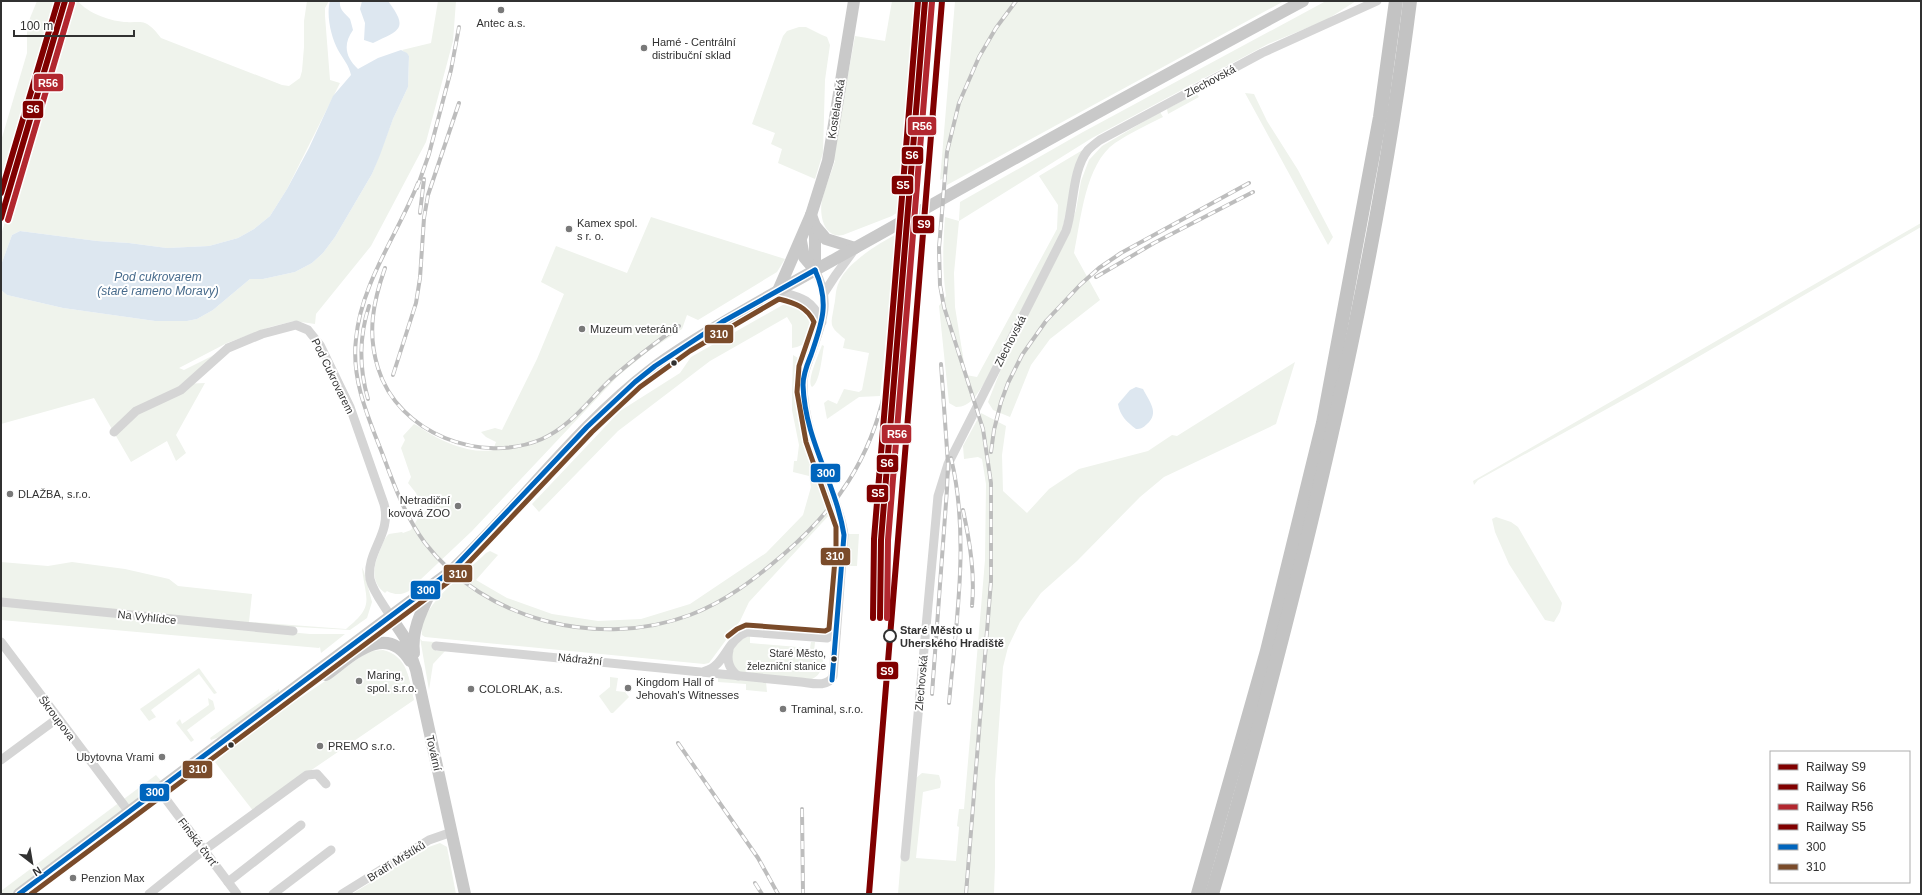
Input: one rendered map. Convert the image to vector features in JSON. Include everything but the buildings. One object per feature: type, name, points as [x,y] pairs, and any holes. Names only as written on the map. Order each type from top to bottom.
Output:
[{"type":"highway","points":[[1198,894],[1267,651],[1323,423],[1402,7]]},
{"type":"highway","points":[[1212,894],[1278,655],[1335,425],[1376,217],[1393,117],[1402,7]]},
{"type":"main road","name":"Kostelanská","points":[[778,291],[801,241],[813,220],[829,157],[854,1]]},
{"type":"main road","points":[[19,894],[434,585],[470,553],[578,435],[636,382],[685,345],[1011,160],[1303,1]]},
{"type":"main road","name":"Kostelanská","points":[[813,220],[815,270]]},
{"type":"main road","points":[[813,220],[826,239],[855,248]]},
{"type":"main road","points":[[801,241],[804,256],[815,270]]},
{"type":"main road","points":[[416,670],[414,638],[418,618],[434,585]]},
{"type":"main road","name":"Tovární","points":[[391,617],[405,638],[416,670],[465,894]]},
{"type":"main road","points":[[286,696],[312,685],[365,647],[376,643],[389,644],[399,648],[407,656],[416,670]]},
{"type":"street","name":"Zlechovská","points":[[905,856],[938,496],[951,457],[1066,231],[1072,215],[1076,179],[1080,164],[1088,151],[1100,140],[1262,53],[1359,8],[1378,1]]},
{"type":"street","name":"Nádražní","points":[[824,293],[855,248]]},
{"type":"street","name":"Nádražní","points":[[436,646],[801,682],[821,683],[832,680],[843,548],[843,526],[813,440],[803,387],[806,368],[822,322],[824,293],[815,270]]},
{"type":"street","points":[[778,291],[807,301],[815,308],[822,322]]},
{"type":"street","name":"Pod Cukrovarem","points":[[114,432],[136,411],[182,390],[228,348],[262,334],[292,325],[303,326],[320,345],[350,407],[384,504],[386,521],[371,564],[370,574],[374,588],[391,617]]},
{"type":"street","name":"Na Vyhlídce","points":[[1,602],[293,632]]},
{"type":"street","points":[[704,672],[717,665],[738,637],[747,632],[828,638],[836,632]]},
{"type":"street","name":"Škroupova","points":[[1,642],[128,812]]},
{"type":"street","points":[[729,648],[728,662],[731,670],[738,676]]},
{"type":"street","points":[[1,760],[58,718]]},
{"type":"street","points":[[149,894],[196,856],[205,851],[307,775],[318,774],[326,784]]},
{"type":"street","name":"Finská čtvrť","points":[[159,790],[237,894]]},
{"type":"street","points":[[228,882],[301,825]]},
{"type":"street","name":"Bratří Mrštíků","points":[[342,894],[429,840],[452,832]]},
{"type":"street","points":[[274,894],[331,850]]},
{"type":"shaded area","points":[[37,1],[62,1],[1,206],[1,141],[27,53],[27,32],[30,18]]},
{"type":"shaded area","points":[[71,1],[78,1],[87,9],[107,19],[121,22],[141,22],[148,24],[161,38],[282,85],[289,86],[300,78],[302,71],[304,21],[307,1],[329,1],[325,8],[325,16],[330,80],[340,83],[287,189],[270,216],[254,229],[238,238],[209,246],[167,248],[20,231],[12,235],[1,265],[1,235]]},
{"type":"shaded area","points":[[438,1],[456,1],[453,41],[426,142],[371,246],[316,314],[315,324],[294,321],[270,327],[227,343],[179,368],[184,370],[218,353],[183,384],[205,383],[176,435],[186,453],[176,461],[167,441],[131,462],[94,398],[1,424],[1,290],[7,295],[63,308],[155,321],[187,321],[197,319],[213,310],[250,279],[263,279],[295,272],[312,263],[323,253],[335,237],[372,174],[393,119],[408,87],[409,56],[402,50],[431,43]]},
{"type":"shaded area","points":[[892,1],[916,1],[917,15],[903,202],[899,204],[898,212],[892,216],[843,235],[837,235],[827,230],[824,225],[821,206],[835,161],[833,159],[855,36],[885,41]]},
{"type":"shaded area","points":[[955,1],[1284,1],[947,185],[947,176],[940,180]]},
{"type":"shaded area","points":[[1326,1],[1356,1],[1326,20],[1268,44],[1092,138],[959,221],[960,202],[1083,132]]},
{"type":"shaded area","points":[[799,27],[806,27],[827,37],[830,45],[825,80],[823,153],[815,179],[778,163],[782,149],[771,144],[775,133],[752,124],[783,36],[787,31]]},
{"type":"shaded area","points":[[1196,93],[1199,97],[1168,114],[1167,109]]},
{"type":"shaded area","points":[[1245,93],[1254,94],[1267,121],[1298,170],[1333,237],[1328,245]]},
{"type":"shaded area","points":[[1160,112],[1163,117],[1121,139],[1105,152],[1097,164],[1091,178],[1082,209],[1074,253],[1100,300],[1050,339],[1031,365],[1010,417],[993,410],[988,402],[1003,364],[1066,239],[1076,210],[1081,181],[1089,160],[1102,146]]},
{"type":"shaded area","points":[[1086,148],[1065,216],[1062,233],[985,382],[970,402],[966,405],[956,407],[949,403],[939,306],[946,296],[943,256],[945,217],[959,221],[954,273],[955,307],[966,375],[977,377],[1057,229],[1058,205],[1039,176]]},
{"type":"shaded area","points":[[651,217],[785,259],[777,272],[698,320],[687,315],[682,329],[650,350],[618,376],[472,531],[419,581],[420,584],[404,593],[396,594],[387,591],[385,593],[377,583],[374,572],[376,560],[384,540],[389,534],[403,533],[411,530],[421,513],[424,514],[428,505],[421,507],[416,493],[408,483],[411,477],[401,448],[405,440],[403,436],[414,424],[434,436],[458,447],[485,451],[493,450],[496,442],[486,437],[481,432],[495,428],[502,430],[537,359],[564,294],[541,282],[556,246],[627,273]]},
{"type":"shaded area","points":[[1921,223],[1921,227],[1643,389],[1478,480],[1474,485],[1473,481]]},
{"type":"shaded area","points":[[897,234],[880,396],[859,397],[827,419],[824,403],[828,400],[837,404],[844,389],[859,392],[862,390],[869,353],[843,348],[845,339],[833,328],[832,318],[838,285],[843,275],[864,254]]},
{"type":"shaded area","points":[[788,302],[802,305],[803,303],[814,315],[814,329],[812,336],[807,342],[792,348],[792,325],[787,317],[710,361],[618,431],[539,512],[532,504],[620,411],[680,373],[691,357]]},
{"type":"shaded area","points":[[822,345],[824,346],[819,375],[812,387],[812,373]]},
{"type":"shaded area","points":[[793,355],[798,358],[800,363],[798,385],[806,434],[832,512],[749,602],[740,621],[709,663],[704,664],[425,637],[422,635],[423,624],[427,613],[435,601],[457,579],[490,551],[498,555],[476,580],[507,598],[552,614],[598,621],[641,619],[690,604],[766,553],[803,515],[811,487],[809,476],[793,472],[794,461],[797,461],[799,445],[792,410]]},
{"type":"shaded area","points":[[1295,362],[1276,424],[1164,477],[1140,497],[1077,561],[1041,593],[1020,622],[1008,647],[1003,667],[995,781],[994,894],[898,894],[901,857],[916,778],[922,773],[939,775],[941,782],[940,788],[923,792],[916,858],[956,861],[959,809],[964,809],[985,560],[986,484],[982,459],[978,457],[964,459],[963,446],[981,413],[1006,426],[1002,455],[1003,491],[1027,513],[1049,489],[1079,469],[1148,451],[1172,435],[1177,436]]},
{"type":"shaded area","points":[[1496,517],[1511,522],[1518,527],[1562,603],[1560,612],[1554,622],[1545,620],[1509,564],[1495,532],[1492,519]]},
{"type":"shaded area","points":[[848,534],[859,534],[857,566],[849,566],[847,552]]},
{"type":"shaded area","points":[[1,562],[48,566],[72,562],[125,569],[169,579],[178,586],[252,594],[249,622],[346,629],[362,614],[365,608],[366,595],[362,567],[372,602],[367,618],[350,630],[247,624],[1,599]]},
{"type":"shaded area","points":[[3,605],[310,634],[345,634],[321,653],[320,647],[1,620],[1,609]]},
{"type":"shaded area","points":[[750,636],[750,643],[810,648],[811,642],[815,642],[814,652],[824,652],[823,665],[820,673],[809,680],[738,672],[732,664],[731,655],[738,643]]},
{"type":"shaded area","points":[[420,638],[422,641],[435,642],[436,651],[445,651],[433,664],[429,690]]},
{"type":"shaded area","points":[[383,650],[398,657],[406,669],[414,700],[291,784],[254,812],[215,762],[253,730],[365,654],[371,651]]},
{"type":"shaded area","points":[[199,668],[217,693],[214,694],[199,674],[151,710],[156,717],[149,721],[140,709]]},
{"type":"shaded area","points":[[610,677],[618,678],[616,691],[625,692],[629,697],[613,713],[611,713],[599,696],[610,687]]},
{"type":"shaded area","points":[[718,677],[766,682],[767,692],[746,690],[746,684],[718,682]]},
{"type":"shaded area","points":[[279,689],[279,694],[219,737],[211,740],[210,738]]},
{"type":"shaded area","points":[[208,698],[213,701],[215,709],[187,730],[194,740],[191,742],[176,723],[180,719],[182,724],[209,705]]},
{"type":"shaded area","points":[[156,775],[162,782],[12,894],[1,894],[1,891]]},
{"type":"shaded area","points":[[155,798],[159,799],[34,894],[27,894]]},
{"type":"shaded area","points":[[440,843],[447,847],[456,894],[352,894],[426,848]]},
{"type":"water","name":"Pod cukrovarem (staré rameno Moravy)","points":[[330,1],[340,1],[341,9],[350,19],[353,30],[348,40],[347,50],[350,60],[358,69],[378,58],[401,50],[409,56],[408,87],[393,119],[372,174],[335,237],[323,253],[312,263],[295,272],[263,279],[250,279],[213,310],[197,319],[187,321],[155,321],[63,308],[7,295],[1,290],[1,265],[12,235],[20,231],[167,248],[209,246],[238,238],[254,229],[270,216],[287,189],[309,148],[333,96],[351,75],[335,45],[331,32],[329,19]]},
{"type":"water","points":[[362,1],[388,1],[400,23],[398,28],[390,35],[373,43],[364,40],[365,23],[360,9]]},
{"type":"water","points":[[1136,387],[1143,389],[1153,411],[1151,420],[1139,429],[1136,429],[1124,418],[1120,412],[1118,404],[1130,390]]},
{"type":"railway","points":[[966,894],[991,581],[991,483],[983,429],[944,307],[940,285],[939,248],[947,152],[959,103],[979,57],[996,28],[1016,1]]},
{"type":"railway","points":[[417,188],[429,154],[451,70],[459,27]]},
{"type":"railway","points":[[393,375],[416,303],[420,278],[424,218],[428,195],[459,103]]},
{"type":"railway","points":[[420,213],[424,179]]},
{"type":"railway","points":[[418,183],[381,259],[365,298],[359,318],[355,355],[356,370],[362,400],[392,480],[412,523],[425,543],[450,570],[479,592],[511,609],[546,621],[582,628],[619,629],[655,625],[690,615],[729,596],[752,580],[804,536],[836,500],[849,481],[870,439],[879,416],[885,391]]},
{"type":"railway","points":[[991,452],[994,430],[1001,402],[1008,383],[1022,355],[1046,321],[1080,285],[1099,268],[1121,253],[1249,183]]},
{"type":"railway","points":[[1096,277],[1154,243],[1253,192]]},
{"type":"railway","points":[[385,268],[377,293],[372,330],[378,368],[388,391],[404,411],[423,426],[445,438],[469,445],[494,448],[519,446],[542,439],[552,434],[579,412],[618,373],[679,326]]},
{"type":"railway","points":[[368,399],[363,376],[361,352],[363,329],[369,306]]},
{"type":"railway","points":[[932,694],[948,464],[941,364]]},
{"type":"railway","points":[[949,703],[958,611],[961,549],[957,488],[951,458]]},
{"type":"railway","points":[[963,510],[971,558],[973,582],[972,606]]},
{"type":"railway","points":[[678,743],[758,858],[778,894]]},
{"type":"railway","points":[[802,809],[803,894]]},
{"type":"railway","points":[[755,883],[762,894]]},
{"type":"rail line","name":"S5","points":[[1,193],[58,1]]},
{"type":"rail line","name":"S6","points":[[1,218],[65,1]]},
{"type":"rail line","name":"S5","points":[[873,618],[874,539],[918,1]]},
{"type":"rail line","name":"S6","points":[[880,618],[881,540],[925,1]]},
{"type":"rail line","name":"S9","points":[[869,894],[942,1]]},
{"type":"rail line","name":"R56","points":[[887,618],[888,540],[932,2]]},
{"type":"rail line","name":"R56","points":[[8,220],[72,3]]},
{"type":"transit line","name":"300","points":[[815,270],[820,282],[823,313],[804,377],[803,385],[805,405],[809,425],[840,516],[844,535],[832,680]]},
{"type":"transit line","name":"300","points":[[19,894],[451,571],[587,427],[635,382],[655,366],[722,322],[815,270]]},
{"type":"transit line","name":"310","points":[[31,894],[455,577],[592,432],[640,387],[690,351],[779,299],[800,306],[808,313],[814,322],[799,366],[797,392],[806,442],[836,527],[836,548],[829,629],[825,631],[746,625],[737,629],[728,636]]},
{"type":"place","name":"Antec a.s.","points":[[501,10]]},
{"type":"place","name":"Hamé - Centrální distribuční sklad","points":[[644,48]]},
{"type":"place","name":"Kamex spol. s r. o.","points":[[569,229]]},
{"type":"place","name":"Muzeum veteránů","points":[[582,329]]},
{"type":"place","name":"DLAŽBA, s.r.o.","points":[[10,494]]},
{"type":"place","name":"Netradiční kovová ZOO","points":[[458,506]]},
{"type":"place","name":"Staré Město u Uherského Hradiště","points":[[890,636]]},
{"type":"place","name":"Staré Město, železniční stanice","points":[[834,659]]},
{"type":"place","name":"Maring, spol. s.r.o.","points":[[359,681]]},
{"type":"place","name":"Kingdom Hall of Jehovah's Witnesses","points":[[628,688]]},
{"type":"place","name":"COLORLAK, a.s.","points":[[471,689]]},
{"type":"place","name":"Traminal, s.r.o.","points":[[783,709]]},
{"type":"place","name":"PREMO s.r.o.","points":[[320,746]]},
{"type":"place","name":"Ubytovna Vrami","points":[[162,757]]},
{"type":"place","name":"Penzion Max","points":[[73,878]]}]
